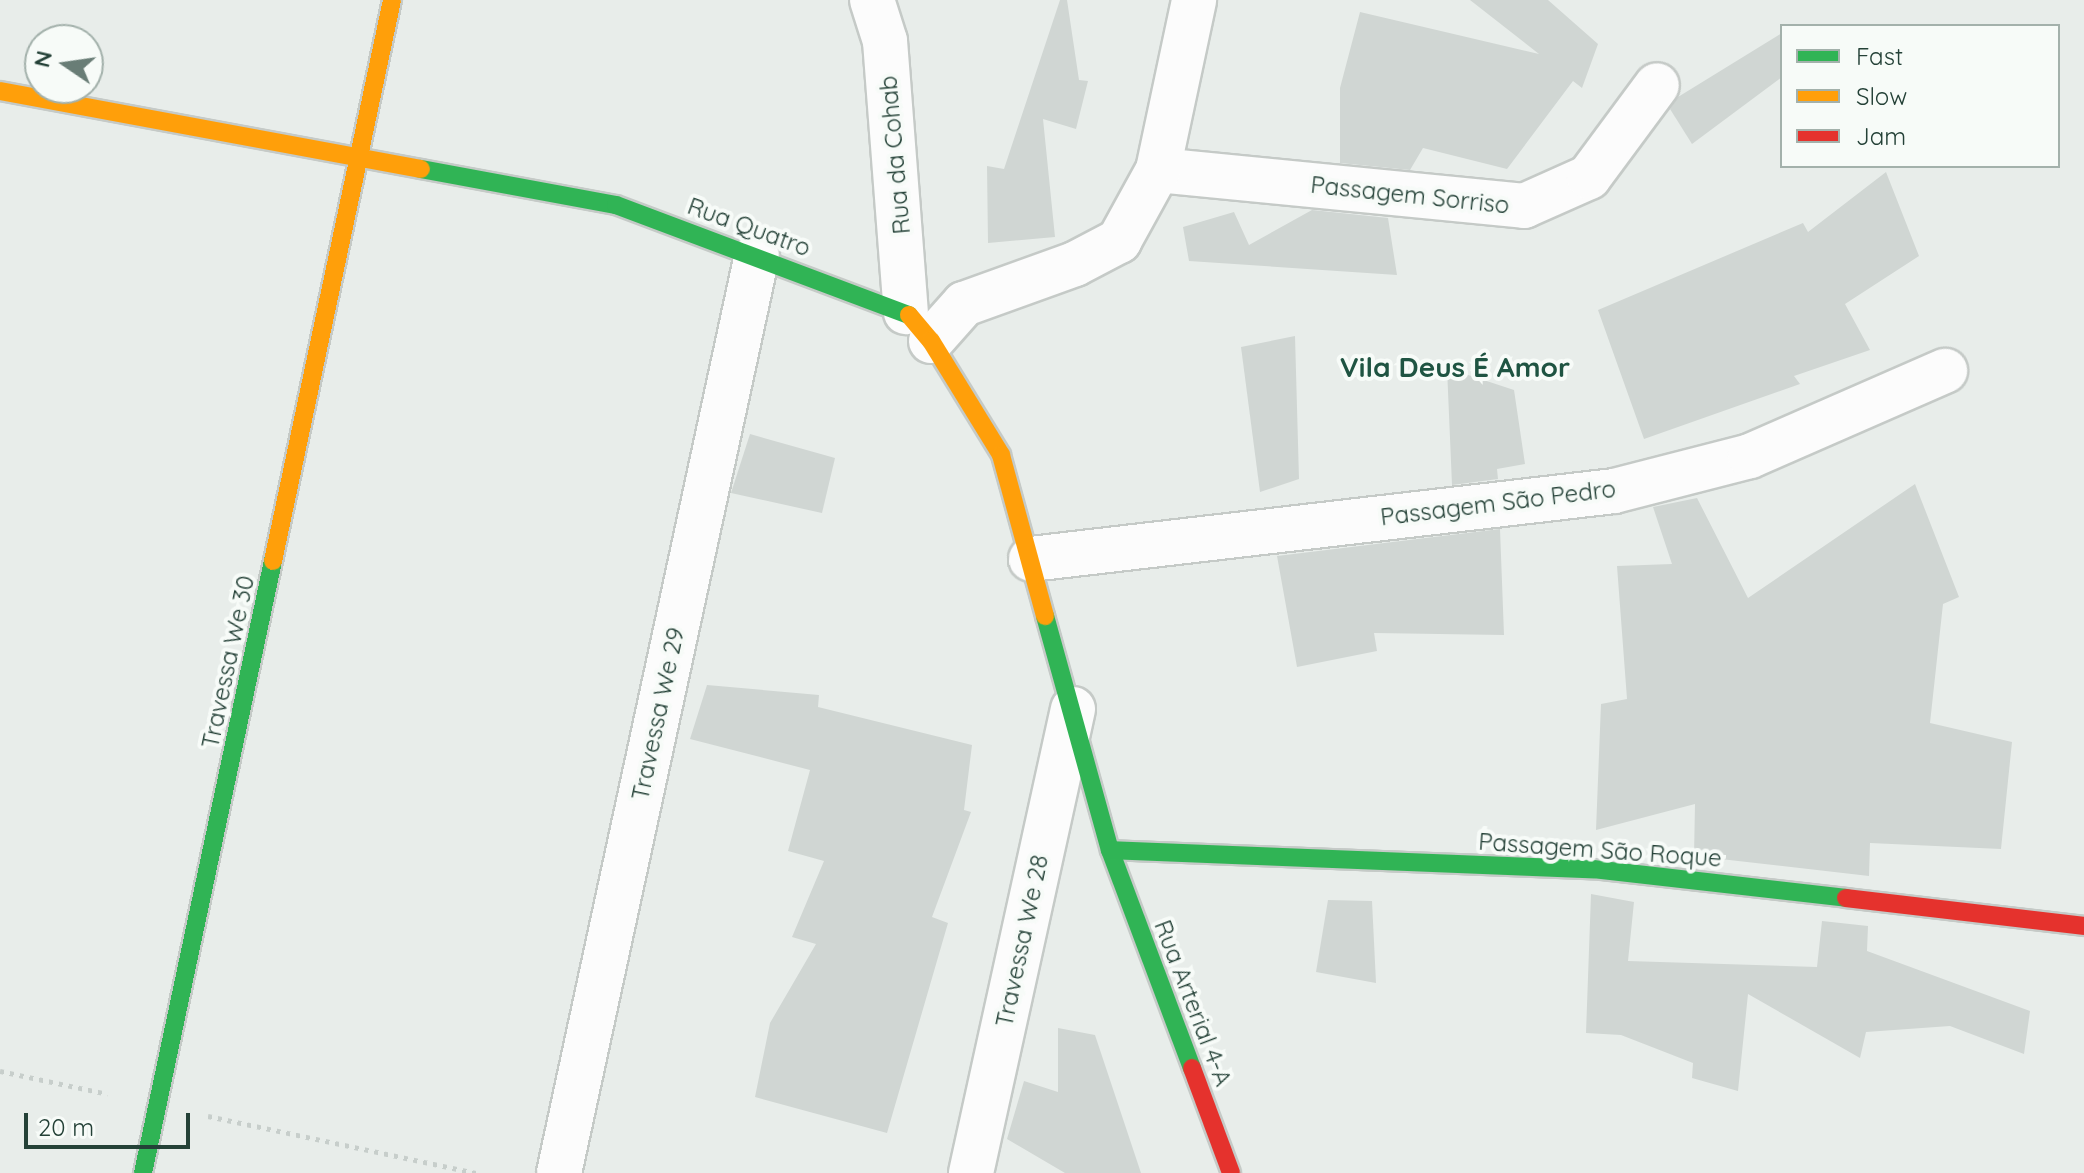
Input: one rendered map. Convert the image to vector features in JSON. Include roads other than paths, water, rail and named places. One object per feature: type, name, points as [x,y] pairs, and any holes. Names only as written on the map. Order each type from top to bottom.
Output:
[{"type":"street","name":"Travessa We 30","points":[[143,1173],[392,0]]},
{"type":"street","name":"Rua da Cohab","points":[[872,0],[885,41],[918,326]]},
{"type":"street","points":[[1110,850],[1001,455],[918,326],[964,304],[1075,264],[1119,241],[1158,170],[1194,0]]},
{"type":"street","name":"Passagem Sorriso","points":[[1158,170],[1524,206],[1589,177],[1657,85]]},
{"type":"street","name":"Rua Quatro","points":[[0,91],[358,161],[616,205],[757,255],[918,326]]},
{"type":"street","name":"Travessa We 29","points":[[559,1173],[757,255]]},
{"type":"street","name":"Passagem São Pedro","points":[[1031,559],[1614,491],[1750,456],[1945,371]]},
{"type":"street","name":"Travessa We 28","points":[[971,1173],[1073,709]]},
{"type":"street","name":"Passagem São Roque","points":[[1110,850],[1593,869],[2084,926]]},
{"type":"street","name":"Rua Arterial 4-A","points":[[1110,850],[1231,1173]]},
{"type":"district","name":"Vila Deus É Amor","points":[[1455,367]]}]
